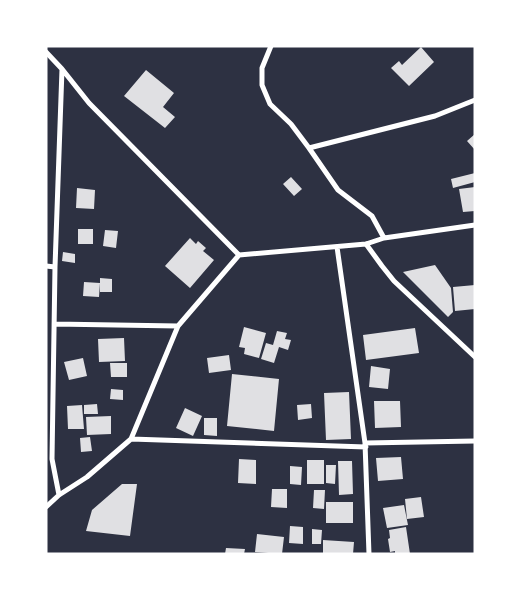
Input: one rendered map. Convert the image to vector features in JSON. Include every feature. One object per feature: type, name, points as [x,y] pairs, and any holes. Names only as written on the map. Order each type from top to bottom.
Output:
[{"type":"street","points":[[272,46],[262,68],[262,85],[270,104],[291,124],[310,148],[338,190],[372,216],[384,238]]},
{"type":"street","points":[[46,52],[89,103],[239,255]]},
{"type":"street","points":[[59,495],[52,459],[55,267],[62,69]]},
{"type":"street","points":[[310,148],[435,116],[475,100]]},
{"type":"street","points":[[46,507],[59,495],[87,477],[132,440],[178,326],[239,255],[366,244],[384,238],[475,225]]},
{"type":"street","points":[[366,244],[394,281],[475,358]]},
{"type":"street","points":[[337,247],[366,445],[369,554]]},
{"type":"street","points":[[46,266],[55,267]]},
{"type":"street","points":[[54,324],[178,326]]},
{"type":"street","points":[[132,440],[366,445],[475,441]]},
{"type":"building","points":[[421,47],[434,62],[409,86],[391,68],[399,61],[402,65]]},
{"type":"building","points":[[146,70],[174,93],[163,107],[175,117],[165,128],[124,96]]},
{"type":"building","points":[[475,134],[475,150],[467,141]]},
{"type":"building","points":[[475,173],[475,182],[453,188],[451,179]]},
{"type":"building","points":[[291,177],[302,189],[294,196],[283,184]]},
{"type":"building","points":[[475,187],[475,211],[463,212],[459,189]]},
{"type":"building","points":[[77,188],[95,190],[94,209],[76,208]]},
{"type":"building","points":[[78,229],[93,229],[93,244],[78,244]]},
{"type":"building","points":[[105,230],[118,231],[116,248],[103,246]]},
{"type":"building","points":[[190,238],[196,244],[198,241],[206,248],[203,251],[214,260],[190,288],[165,266]]},
{"type":"building","points":[[63,252],[75,254],[75,263],[62,261]]},
{"type":"building","points":[[435,265],[451,288],[453,312],[448,317],[403,272]]},
{"type":"building","points":[[100,278],[112,279],[112,292],[100,292]]},
{"type":"building","points":[[84,282],[100,283],[99,297],[83,296]]},
{"type":"building","points":[[475,285],[475,309],[455,311],[453,287]]},
{"type":"building","points":[[244,327],[266,333],[259,358],[244,354],[245,348],[239,347]]},
{"type":"building","points":[[415,328],[419,353],[366,360],[363,335]]},
{"type":"building","points":[[277,331],[287,333],[285,339],[291,340],[288,350],[279,347],[274,363],[261,359],[266,343],[273,345]]},
{"type":"building","points":[[124,338],[125,361],[99,362],[98,339]]},
{"type":"building","points":[[229,355],[231,370],[209,373],[207,358]]},
{"type":"building","points":[[83,358],[87,376],[69,380],[64,362]]},
{"type":"building","points":[[110,363],[127,363],[127,377],[111,377]]},
{"type":"building","points":[[371,366],[390,369],[388,389],[369,387]]},
{"type":"building","points":[[232,374],[279,379],[274,431],[227,426]]},
{"type":"building","points":[[111,389],[123,390],[123,400],[110,399]]},
{"type":"building","points":[[349,392],[351,439],[326,440],[324,393]]},
{"type":"building","points":[[374,401],[400,401],[401,427],[375,428]]},
{"type":"building","points":[[97,404],[98,414],[84,414],[84,405]]},
{"type":"building","points":[[311,404],[312,418],[298,420],[297,405]]},
{"type":"building","points":[[82,405],[84,429],[68,429],[67,406]]},
{"type":"building","points":[[185,408],[202,416],[193,436],[176,428]]},
{"type":"building","points":[[111,416],[111,434],[87,435],[86,417]]},
{"type":"building","points":[[204,418],[217,418],[217,436],[204,435]]},
{"type":"building","points":[[90,437],[92,451],[81,452],[80,438]]},
{"type":"building","points":[[401,457],[403,479],[378,481],[376,458]]},
{"type":"building","points":[[239,459],[256,460],[256,484],[238,483]]},
{"type":"building","points":[[307,460],[324,460],[324,484],[307,484]]},
{"type":"building","points":[[338,461],[352,461],[353,494],[339,495]]},
{"type":"building","points":[[326,465],[336,465],[335,484],[326,483]]},
{"type":"building","points":[[290,466],[302,467],[301,485],[290,484]]},
{"type":"building","points":[[122,484],[137,484],[130,536],[86,531],[92,510]]},
{"type":"building","points":[[272,489],[287,489],[287,508],[271,507]]},
{"type":"building","points":[[314,490],[325,490],[324,509],[313,508]]},
{"type":"building","points":[[421,497],[424,517],[407,519],[405,499]]},
{"type":"building","points":[[326,502],[353,502],[353,523],[326,523]]},
{"type":"building","points":[[404,505],[408,525],[387,528],[383,508]]},
{"type":"building","points":[[290,526],[303,527],[303,544],[289,543]]},
{"type":"building","points":[[406,527],[410,554],[390,552],[389,530]]},
{"type":"building","points":[[312,529],[322,530],[321,544],[312,544]]},
{"type":"building","points":[[257,534],[284,537],[282,554],[255,552]]},
{"type":"building","points":[[323,540],[354,542],[353,554],[323,554]]},
{"type":"building","points":[[226,548],[245,549],[244,554],[225,554]]}]
